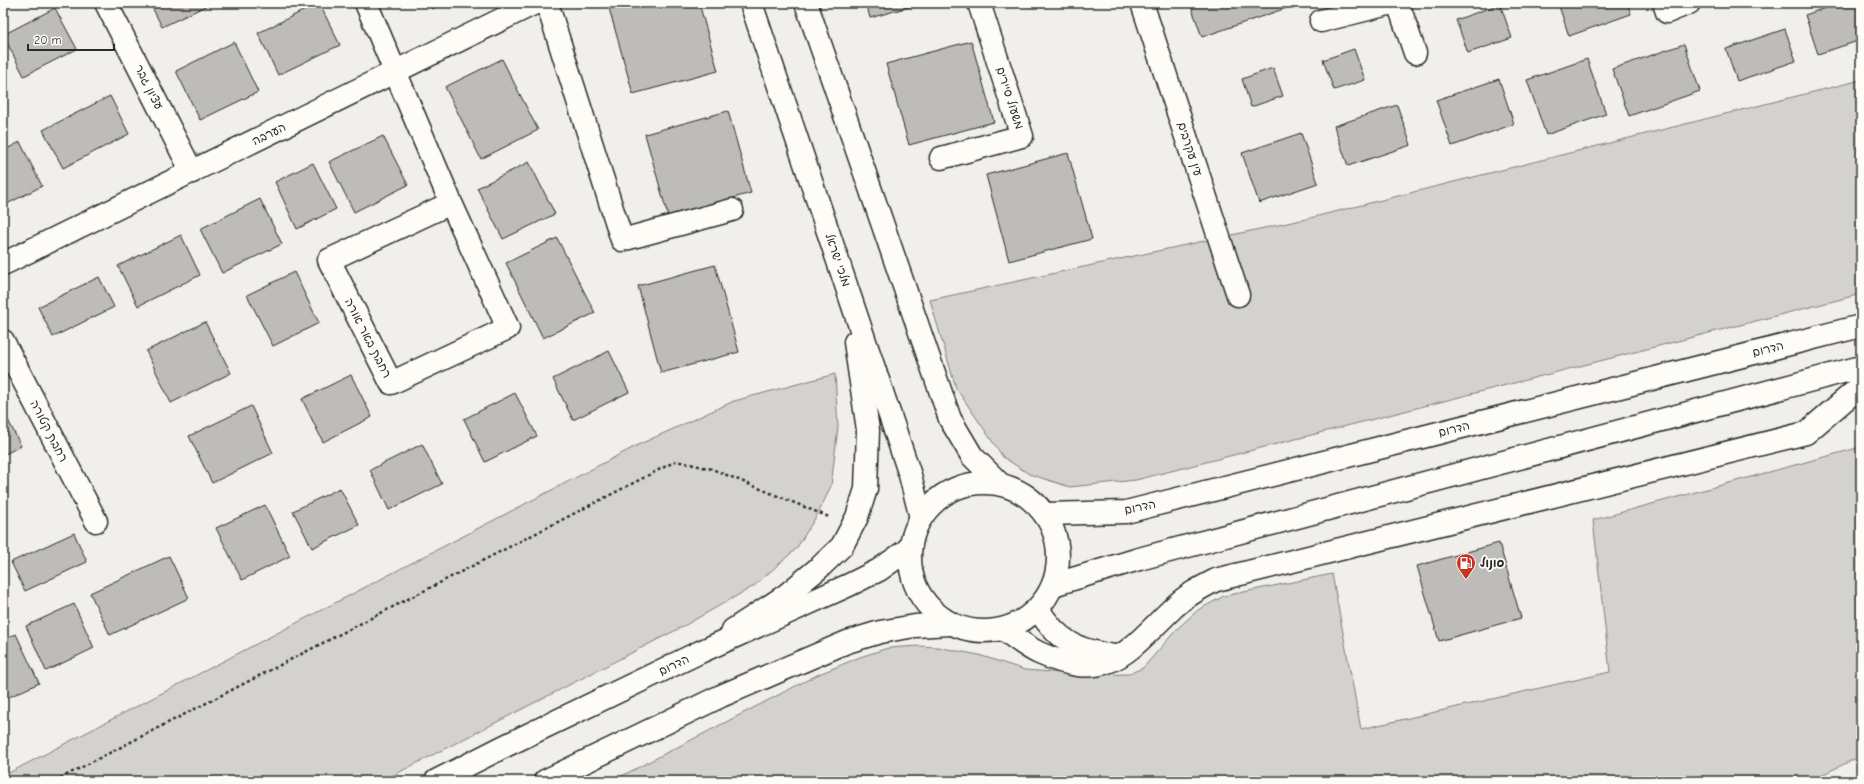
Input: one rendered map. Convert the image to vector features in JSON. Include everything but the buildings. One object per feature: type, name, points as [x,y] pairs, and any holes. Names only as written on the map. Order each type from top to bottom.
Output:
[{"type":"street","name":"עציון גבר","points":[[106,3],[192,172]]},
{"type":"street","name":"רחבת באר אורה","points":[[366,3],[451,203],[508,328],[391,383],[329,260],[451,203]]},
{"type":"street","name":"הערבה","points":[[3,264],[535,3]]},
{"type":"street","points":[[547,3],[622,240],[732,210]]},
{"type":"street","name":"מלכי ישראל","points":[[751,3],[910,475],[921,518]]},
{"type":"street","points":[[806,3],[950,419],[972,456],[1000,484]]},
{"type":"street","name":"משעול סיירים","points":[[941,158],[1022,136],[978,3]]},
{"type":"street","name":"עין עקרבים","points":[[1142,3],[1238,295]]},
{"type":"street","points":[[1321,21],[1392,3]]},
{"type":"street","points":[[1398,3],[1415,53]]},
{"type":"street","points":[[1664,3],[1667,12],[1689,3]]},
{"type":"street","points":[[700,652],[785,596],[842,546],[851,527],[866,489],[868,430],[848,288]]},
{"type":"street","name":"הדרום","points":[[1045,514],[1126,512],[1861,326]]},
{"type":"street","name":"רחבת קטורה","points":[[3,341],[96,521]]},
{"type":"street","points":[[1053,586],[1139,559],[1861,367]]},
{"type":"street","points":[[1003,629],[1037,652],[1066,664],[1088,666],[1106,663],[1120,657],[1140,642],[1182,600],[1216,580],[1806,433],[1861,386]]},
{"type":"street","points":[[981,483],[1000,484],[1025,495],[1045,514],[1052,526],[1057,541],[1059,556],[1058,571],[1047,598],[1028,618],[1016,625],[985,632],[968,630],[950,624],[930,608],[915,586],[910,568],[910,548],[914,533],[921,518],[932,504],[947,493],[963,486],[981,483]]},
{"type":"street","name":"הדרום","points":[[436,781],[700,652],[849,585],[879,570],[910,548]]},
{"type":"street","points":[[1038,609],[1048,626],[1068,643],[1091,652],[1120,657]]},
{"type":"street","points":[[545,781],[722,696],[847,642],[880,632],[915,626],[950,624]]},
{"type":"path","points":[[55,781],[676,461],[712,469],[819,512],[851,527]]},
{"type":"shaded area","points":[[1861,80],[1861,294],[1136,480],[1070,487],[1029,474],[1003,457],[956,388],[930,300],[1306,219]]},
{"type":"shaded area","points":[[835,374],[838,427],[831,486],[819,512],[796,549],[754,586],[682,627],[382,781],[3,781],[3,776],[638,445],[734,401]]},
{"type":"shaded area","points":[[1861,447],[1861,756],[1809,781],[612,781],[817,675],[860,657],[888,648],[919,646],[937,647],[979,655],[1025,670],[1092,675],[1128,674],[1143,668],[1177,629],[1198,610],[1224,596],[1332,574],[1361,729],[1610,672],[1593,520]]},
{"type":"place","name":"סונול","points":[[1466,580]]}]
